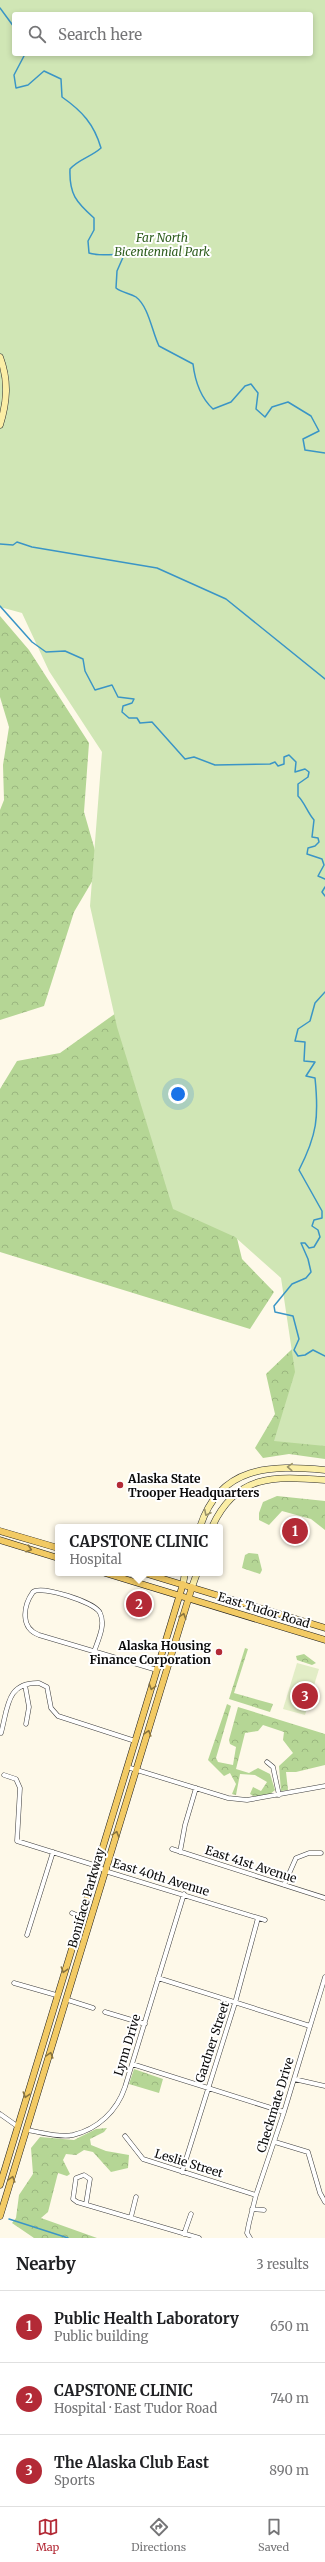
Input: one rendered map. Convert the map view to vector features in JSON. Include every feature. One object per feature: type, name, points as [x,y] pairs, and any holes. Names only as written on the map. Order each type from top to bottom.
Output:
[{"type":"main road","points":[[0,1531],[55,1547]]},
{"type":"main road","points":[[0,1540],[55,1557]]},
{"type":"main road","name":"East Tudor Road","points":[[115,1576],[325,1640]]},
{"type":"main road","name":"East Tudor Road","points":[[155,1576],[325,1628]]},
{"type":"main road","name":"Boniface Parkway","points":[[0,2185],[56,1995],[183,1584]]},
{"type":"main road","name":"Boniface Parkway","points":[[0,2216],[68,2000],[105,1871],[192,1587]]},
{"type":"street","points":[[0,357],[7,383],[7,399],[0,426]]},
{"type":"street","points":[[201,1524],[211,1504],[225,1488],[256,1470],[287,1467],[325,1470]]},
{"type":"street","points":[[214,1524],[226,1502],[241,1490],[258,1481],[288,1477],[325,1480]]},
{"type":"street","points":[[183,1584],[184,1576]]},
{"type":"street","points":[[192,1587],[195,1576]]},
{"type":"street","points":[[94,1652],[102,1625],[100,1613],[90,1604],[39,1589],[33,1592],[24,1616],[27,1627],[36,1635],[94,1652],[157,1670]]},
{"type":"street","points":[[1,1733],[11,1694],[25,1685],[36,1683],[45,1685],[49,1692],[51,1709],[59,1717],[135,1741]]},
{"type":"street","points":[[25,1685],[29,1707],[26,1724]]},
{"type":"street","points":[[267,1762],[273,1767],[279,1795]]},
{"type":"street","points":[[127,1767],[228,1798],[247,1800],[325,1786]]},
{"type":"street","name":"East 40th Avenue","points":[[4,1775],[16,1779],[20,1788],[17,1841],[97,1866],[105,1871],[265,1920]]},
{"type":"street","points":[[180,1852],[185,1825],[196,1788]]},
{"type":"street","name":"East 41st Avenue","points":[[172,1850],[325,1898]]},
{"type":"street","points":[[27,1935],[53,1852]]},
{"type":"street","points":[[284,1885],[296,1858],[309,1853],[322,1853]]},
{"type":"street","name":"Lynn Drive","points":[[27,2130],[72,2135],[106,2118],[113,2112],[122,2098],[184,1894]]},
{"type":"street","points":[[72,1913],[81,1917]]},
{"type":"street","name":"Gardner Street","points":[[182,2172],[207,2087],[235,2003],[258,1918]]},
{"type":"street","name":"Checkmate Drive","points":[[250,2238],[247,2233],[256,2195],[275,2142],[325,1977]]},
{"type":"street","points":[[158,1978],[310,2026]]},
{"type":"street","points":[[14,1982],[56,1995]]},
{"type":"street","points":[[68,2000],[93,2008]]},
{"type":"street","points":[[106,2012],[145,2024]]},
{"type":"street","points":[[132,2064],[284,2112]]},
{"type":"street","points":[[294,2079],[325,2086]]},
{"type":"street","points":[[0,2114],[17,2126]]},
{"type":"street","name":"Leslie Street","points":[[125,2136],[143,2159],[256,2195]]},
{"type":"street","points":[[275,2142],[308,2152],[320,2194],[325,2202]]},
{"type":"street","points":[[86,2204],[90,2179],[84,2175],[76,2178],[73,2200],[86,2204],[131,2217],[184,2234],[199,2238]]},
{"type":"street","points":[[131,2217],[136,2197]]},
{"type":"street","points":[[252,2209],[264,2210]]},
{"type":"street","points":[[184,2234],[191,2214]]},
{"type":"green space","name":"Far North Bicentennial Park","points":[[0,0],[325,0],[325,1446],[274,1441],[295,1372],[281,1278],[235,1237],[173,1209],[117,1027],[90,906],[102,752],[49,671],[22,613],[0,607]]},
{"type":"green space","points":[[0,616],[29,650],[89,743],[84,812],[100,868],[74,912],[44,1006],[0,1020],[0,810],[4,800],[3,765],[9,727],[0,697]]},
{"type":"green space","points":[[123,1008],[229,1205],[242,1259],[274,1292],[250,1329],[0,1252],[0,1089],[17,1061],[60,1053]]},
{"type":"green space","points":[[325,1288],[325,1459],[289,1454],[263,1458],[255,1448],[275,1414],[266,1374],[314,1328]]},
{"type":"green space","points":[[277,1496],[325,1501],[325,1530],[311,1519],[282,1511],[269,1525],[259,1520],[259,1513],[263,1502]]},
{"type":"green space","points":[[249,1553],[258,1554],[262,1570],[260,1574],[242,1568],[245,1555]]},
{"type":"green space","points":[[245,1648],[248,1649],[234,1693],[273,1704],[270,1712],[229,1699]]},
{"type":"green space","points":[[304,1654],[316,1663],[312,1665],[297,1660],[296,1656]]},
{"type":"green space","points":[[297,1663],[319,1669],[305,1715],[283,1709]]},
{"type":"green space","points":[[227,1704],[231,1706],[216,1758],[218,1762],[233,1765],[236,1747],[230,1744],[229,1740],[238,1707],[325,1734],[325,1765],[296,1772],[286,1772],[288,1790],[281,1791],[279,1766],[293,1753],[283,1740],[284,1732],[263,1725],[258,1731],[245,1733],[236,1769],[249,1773],[258,1768],[270,1774],[275,1790],[269,1795],[255,1797],[250,1794],[253,1787],[261,1791],[267,1782],[255,1775],[240,1774],[236,1795],[232,1794],[236,1784],[230,1773],[224,1776],[208,1760]]},
{"type":"green space","points":[[134,2069],[163,2079],[159,2093],[129,2084]]},
{"type":"green space","points":[[107,2128],[104,2132],[90,2139],[91,2145],[106,2151],[129,2155],[128,2168],[111,2172],[93,2152],[84,2150],[76,2155],[66,2154],[63,2160],[70,2174],[67,2176],[58,2173],[48,2212],[41,2218],[97,2238],[34,2238],[12,2223],[16,2218],[19,2195],[33,2174],[31,2148],[40,2137],[74,2140],[96,2129]]},
{"type":"waterway","points":[[0,8],[12,24]]},
{"type":"waterway","points":[[24,56],[14,75],[16,88],[28,85],[44,71],[61,79],[62,97],[81,113],[95,132],[101,148],[70,169],[72,191],[78,202],[94,218],[94,230],[88,241],[89,253],[98,255],[124,255],[117,271],[116,288],[136,297],[140,301],[147,313],[159,346],[193,364],[195,377],[201,394],[213,409],[231,402],[245,386],[251,384],[258,393],[256,409],[265,417],[272,407],[288,402],[311,416],[319,431],[303,439],[305,450],[325,453]]},
{"type":"waterway","points":[[0,544],[13,545],[17,542],[32,547],[157,568],[226,599],[325,679]]},
{"type":"waterway","points":[[0,606],[32,642],[46,652],[65,651],[83,659],[85,671],[95,690],[112,685],[118,697],[134,699],[132,703],[123,706],[122,712],[129,718],[137,718],[140,723],[152,722],[185,759],[194,757],[215,765],[270,764],[275,762],[278,766],[284,764],[284,757],[289,755],[296,762],[295,772],[305,769],[309,772],[308,777],[298,784],[298,796],[314,820],[312,837],[318,838],[319,842],[315,846],[308,848],[307,854],[322,859],[324,865],[318,876],[325,879]]},
{"type":"waterway","points":[[325,887],[322,892],[325,896]]},
{"type":"waterway","points":[[325,992],[315,1003],[310,1021],[298,1029],[295,1041],[305,1042],[304,1061],[315,1062],[306,1076],[315,1078],[317,1104],[315,1126],[310,1146],[299,1170],[322,1211],[322,1218],[314,1220],[312,1226],[318,1230],[320,1237],[314,1247],[309,1248],[305,1243],[301,1243],[308,1259],[311,1272],[306,1278],[292,1284],[274,1306],[275,1312],[293,1316],[299,1339],[294,1350],[298,1356],[305,1355],[313,1350],[325,1356]]},
{"type":"waterway","points":[[9,2219],[68,2238]]},
{"type":"place","name":"Alaska State Trooper Headquarters","points":[[120,1485]]},
{"type":"place","name":"Public Health Laboratory","points":[[295,1531]]},
{"type":"place","name":"CAPSTONE CLINIC","points":[[139,1604]]},
{"type":"place","name":"Alaska Housing Finance Corporation","points":[[219,1652]]},
{"type":"place","name":"The Alaska Club East","points":[[305,1696]]}]
